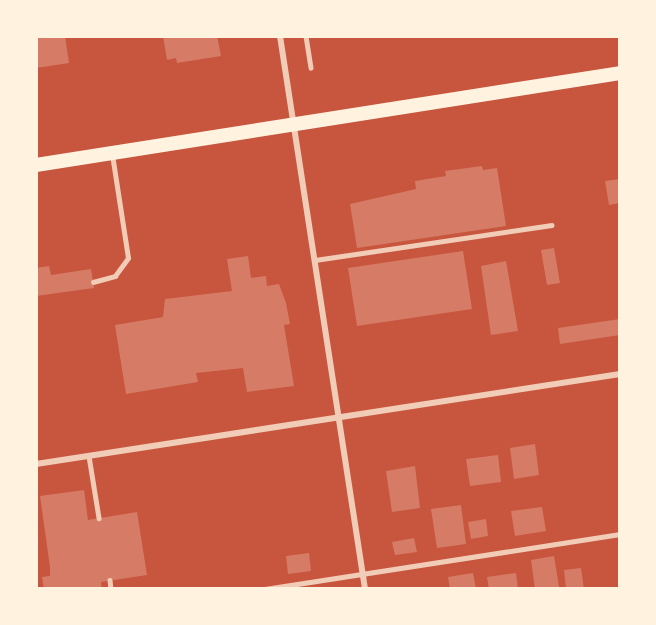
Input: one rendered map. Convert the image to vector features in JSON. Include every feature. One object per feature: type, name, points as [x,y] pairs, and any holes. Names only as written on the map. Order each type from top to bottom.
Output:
[{"type":"main road","points":[[36,165],[620,73]]},
{"type":"street","points":[[280,36],[365,589]]},
{"type":"street","points":[[36,464],[620,374]]},
{"type":"lane","points":[[306,36],[311,68]]},
{"type":"lane","points":[[93,282],[115,276],[128,258],[112,152]]},
{"type":"lane","points":[[315,260],[551,225]]},
{"type":"lane","points":[[89,456],[99,519]]},
{"type":"lane","points":[[265,589],[620,534]]},
{"type":"lane","points":[[110,580],[111,589]]},
{"type":"building","points":[[36,36],[65,36],[69,63],[36,68]]},
{"type":"building","points":[[163,36],[217,36],[221,56],[177,63],[176,58],[167,60]]},
{"type":"building","points":[[482,166],[483,170],[497,168],[506,226],[357,248],[350,204],[416,189],[415,181],[446,176],[445,171]]},
{"type":"building","points":[[620,179],[620,203],[609,205],[605,181]]},
{"type":"building","points":[[554,248],[560,283],[547,285],[541,250]]},
{"type":"building","points":[[463,251],[472,309],[357,326],[348,268]]},
{"type":"building","points":[[248,256],[251,278],[266,276],[267,286],[279,284],[286,303],[290,324],[284,325],[294,386],[247,392],[243,368],[196,373],[198,382],[126,394],[115,325],[163,317],[165,299],[232,291],[227,259]]},
{"type":"building","points":[[506,261],[518,331],[491,335],[481,266]]},
{"type":"building","points":[[49,266],[51,275],[91,269],[94,288],[36,296],[36,268]]},
{"type":"building","points":[[620,319],[620,335],[560,344],[558,328]]},
{"type":"building","points":[[535,444],[539,475],[514,479],[510,448]]},
{"type":"building","points":[[498,455],[501,482],[470,486],[466,459]]},
{"type":"building","points":[[415,466],[420,508],[392,512],[386,471]]},
{"type":"building","points":[[84,490],[88,520],[137,512],[147,575],[101,582],[102,589],[44,589],[42,577],[50,576],[50,567],[40,496]]},
{"type":"building","points":[[461,505],[466,544],[437,548],[431,509]]},
{"type":"building","points":[[542,507],[546,531],[515,536],[511,511]]},
{"type":"building","points":[[486,519],[488,536],[471,539],[468,522]]},
{"type":"building","points":[[414,538],[417,552],[395,555],[392,542]]},
{"type":"building","points":[[309,553],[311,571],[288,574],[286,556]]},
{"type":"building","points":[[554,556],[559,587],[535,589],[531,560]]},
{"type":"building","points":[[581,568],[584,589],[566,589],[564,570]]},
{"type":"building","points":[[473,573],[476,589],[450,589],[448,577]]},
{"type":"building","points":[[516,573],[518,589],[489,589],[487,577]]}]
